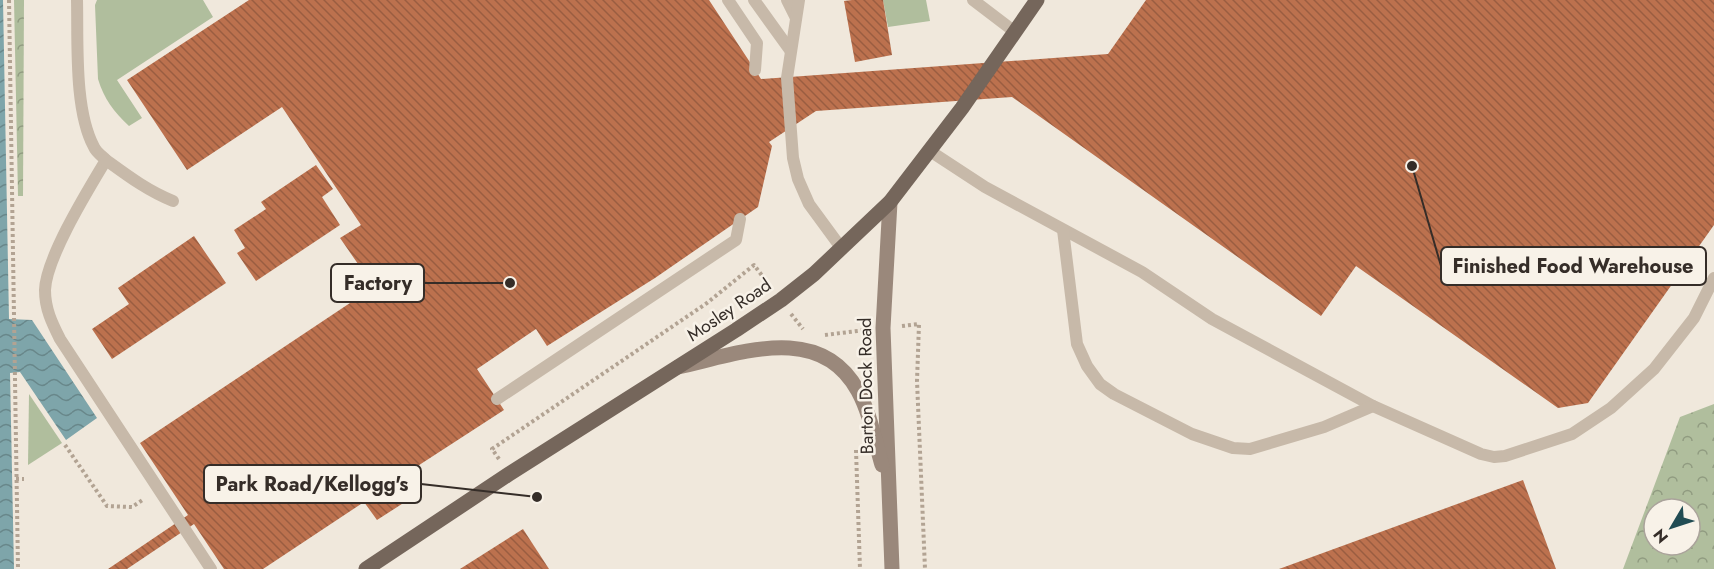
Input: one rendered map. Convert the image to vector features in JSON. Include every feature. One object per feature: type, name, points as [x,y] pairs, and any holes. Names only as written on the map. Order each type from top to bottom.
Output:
[{"type":"main road","name":"Mosley Road","points":[[366,569],[509,474],[781,300],[842,249],[890,202],[930,151],[1037,0]]},
{"type":"main road","name":"Barton Dock Road","points":[[890,202],[883,328],[892,569]]},
{"type":"main road","points":[[677,368],[781,346],[817,354],[831,361],[845,373],[858,391],[889,485]]},
{"type":"lane","points":[[77,0],[80,89],[85,121],[94,148],[134,181],[173,201]]},
{"type":"lane","points":[[728,0],[757,43],[755,70]]},
{"type":"lane","points":[[754,0],[790,50]]},
{"type":"lane","points":[[787,0],[796,18]]},
{"type":"lane","points":[[799,0],[787,78],[787,104],[793,158],[798,179],[809,204],[842,249]]},
{"type":"lane","points":[[973,0],[1015,32]]},
{"type":"lane","points":[[930,151],[985,187],[1142,272],[1212,319],[1373,406],[1494,458],[1572,434],[1611,408],[1654,369],[1694,318],[1714,278]]},
{"type":"lane","points":[[106,160],[82,200],[48,270],[45,291],[48,313],[60,339],[211,569]]},
{"type":"lane","points":[[497,399],[736,240],[740,219]]},
{"type":"lane","points":[[1063,230],[1077,344],[1087,366],[1100,384],[1113,394],[1192,434],[1233,448],[1250,449],[1324,427],[1373,406]]},
{"type":"path","points":[[9,0],[18,569]]},
{"type":"path","points":[[509,474],[492,449],[707,303],[754,265]]},
{"type":"path","points":[[919,324],[917,381],[925,569]]},
{"type":"path","points":[[855,439],[860,569]]},
{"type":"path","points":[[65,445],[108,506],[132,507],[148,496]]},
{"type":"path","points":[[16,479],[24,479]]},
{"type":"green space","points":[[14,0],[24,0],[23,196],[18,196]]},
{"type":"green space","points":[[97,0],[203,0],[213,17],[117,80],[142,118],[129,126],[110,105],[98,79],[95,5]]},
{"type":"green space","points":[[883,0],[926,0],[930,21],[888,27]]},
{"type":"green space","points":[[29,394],[62,443],[28,465]]},
{"type":"green space","points":[[1714,404],[1714,569],[1623,569],[1642,518],[1642,557],[1702,557],[1702,497],[1650,497],[1680,417]]},
{"type":"water","points":[[0,0],[3,0],[9,319],[32,320],[97,418],[66,440],[20,372],[10,373],[14,569],[0,569]]},
{"type":"building","points":[[249,0],[709,0],[761,79],[1108,54],[1146,0],[1714,0],[1714,225],[1588,403],[1558,408],[1356,266],[1321,316],[1012,97],[816,111],[769,142],[772,146],[758,207],[655,278],[547,346],[536,329],[477,369],[504,410],[393,482],[405,502],[377,520],[364,502],[263,569],[224,569],[194,524],[127,569],[108,569],[188,515],[140,443],[374,287],[340,238],[361,225],[282,107],[187,170],[127,80]]},
{"type":"building","points":[[883,0],[892,55],[855,62],[844,1]]},
{"type":"building","points":[[316,165],[333,189],[322,197],[340,225],[256,281],[237,253],[245,248],[234,230],[266,209],[261,202]]},
{"type":"building","points":[[194,236],[226,283],[112,359],[92,329],[129,304],[118,288]]},
{"type":"building","points":[[1523,480],[1556,569],[1279,569]]},
{"type":"building","points":[[523,529],[549,569],[460,569]]},
{"type":"place","name":"Finished Food Warehouse","points":[[1412,166]]},
{"type":"place","name":"Factory","points":[[510,283]]},
{"type":"place","name":"Park Road/Kellogg's","points":[[537,497]]}]
